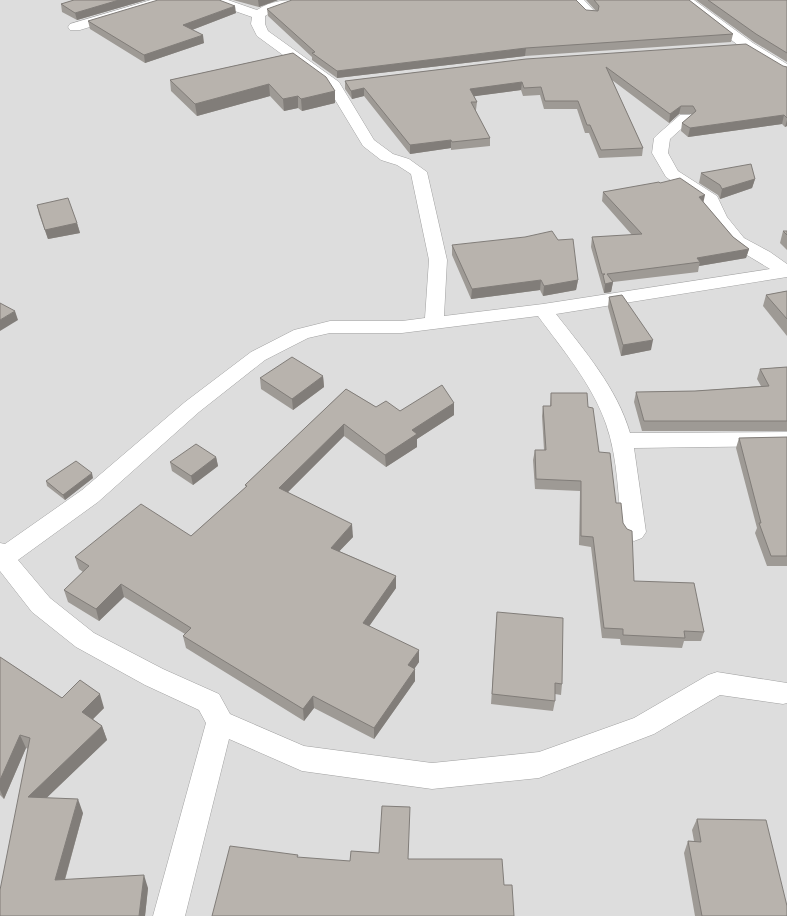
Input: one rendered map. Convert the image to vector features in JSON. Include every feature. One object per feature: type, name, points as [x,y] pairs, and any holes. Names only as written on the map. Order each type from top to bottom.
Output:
[{"type":"street","points":[[74,27],[164,0]]},
{"type":"street","points":[[216,0],[259,15]]},
{"type":"street","points":[[297,0],[267,9],[259,15],[258,24],[262,33],[342,84],[368,143],[387,156],[403,162],[419,172],[438,260],[434,323]]},
{"type":"street","points":[[577,0],[590,14]]},
{"type":"street","points":[[686,0],[748,46],[787,70]]},
{"type":"street","points":[[724,47],[748,46]]},
{"type":"street","points":[[685,118],[662,138],[660,153],[672,174],[711,200],[719,218],[738,242],[764,256],[786,272]]},
{"type":"street","points":[[783,693],[717,683],[644,726],[539,765],[432,776],[302,758],[220,722],[209,702],[154,677],[85,640],[41,605],[1,555],[90,496],[192,407],[258,356],[301,334],[330,327],[402,327],[543,310],[786,272]]},
{"type":"street","points":[[543,310],[585,366],[607,402],[622,441],[634,532]]},
{"type":"street","points":[[622,441],[787,439]]},
{"type":"street","points":[[169,916],[220,722]]},
{"type":"shaded area","points":[[0,0],[787,0],[787,916],[0,916]]},
{"type":"building","points":[[74,0],[119,0],[75,13],[61,4]]},
{"type":"building","points":[[158,0],[219,0],[235,6],[183,25],[203,35],[144,55],[88,21]]},
{"type":"building","points":[[292,0],[576,0],[586,10],[598,11],[599,6],[594,0],[689,0],[733,34],[526,48],[337,71],[312,53],[315,52],[267,9]]},
{"type":"building","points":[[708,0],[787,0],[787,53],[756,34]]},
{"type":"building","points":[[746,44],[787,67],[787,118],[784,115],[690,128],[682,123],[696,111],[693,106],[681,106],[670,114],[606,67],[643,148],[601,150],[590,125],[587,125],[578,101],[545,101],[541,87],[524,88],[522,82],[470,89],[477,102],[471,102],[490,138],[452,142],[451,140],[410,145],[364,88],[351,91],[345,81],[526,59]]},
{"type":"building","points":[[293,53],[326,77],[335,91],[301,99],[298,96],[283,99],[269,84],[195,104],[170,80]]},
{"type":"building","points":[[751,164],[755,179],[722,189],[720,185],[701,173]]},
{"type":"building","points":[[680,178],[705,195],[699,197],[733,237],[749,249],[697,258],[700,262],[607,274],[613,282],[605,284],[603,275],[605,274],[602,274],[592,237],[642,234],[603,192],[660,183]]},
{"type":"building","points":[[68,198],[77,223],[45,230],[37,205]]},
{"type":"building","points":[[552,231],[558,240],[573,239],[578,280],[544,286],[541,280],[472,289],[452,245],[525,237]]},
{"type":"building","points":[[787,291],[787,319],[766,295]]},
{"type":"building","points":[[622,295],[653,340],[623,345],[609,297]]},
{"type":"building","points":[[0,303],[15,311],[0,320]]},
{"type":"building","points":[[292,357],[323,376],[292,399],[260,378]]},
{"type":"building","points":[[787,367],[787,421],[644,421],[636,392],[695,391],[769,386],[760,369]]},
{"type":"building","points":[[442,385],[454,403],[412,430],[417,434],[385,455],[344,424],[279,488],[352,524],[331,548],[396,576],[363,623],[419,650],[408,665],[415,669],[374,728],[313,696],[303,709],[183,636],[191,628],[121,584],[96,609],[64,590],[89,566],[75,557],[141,504],[191,536],[247,486],[245,485],[346,389],[376,407],[386,401],[400,411]]},
{"type":"building","points":[[551,393],[587,393],[588,407],[593,408],[599,452],[610,453],[616,503],[621,503],[623,523],[627,529],[632,531],[634,581],[694,583],[704,632],[684,631],[685,638],[623,635],[623,629],[604,628],[593,537],[581,536],[581,481],[536,479],[535,450],[546,450],[543,406],[551,406]]},
{"type":"building","points":[[787,437],[787,556],[771,556],[759,523],[761,523],[739,438]]},
{"type":"building","points":[[196,444],[216,457],[191,476],[170,462]]},
{"type":"building","points":[[76,461],[92,473],[63,495],[46,481]]},
{"type":"building","points":[[497,612],[563,618],[562,684],[555,683],[555,701],[492,694]]},
{"type":"building","points":[[0,657],[62,698],[80,680],[100,694],[82,712],[102,726],[28,797],[78,799],[55,880],[144,875],[139,916],[0,916],[0,890],[30,738],[20,735],[0,780]]},
{"type":"building","points":[[382,806],[410,807],[408,859],[502,859],[504,885],[512,885],[514,916],[212,916],[230,846],[298,855],[297,857],[350,861],[351,851],[379,853]]},
{"type":"building","points":[[697,819],[766,820],[787,906],[787,916],[702,916],[688,841],[701,842]]}]
